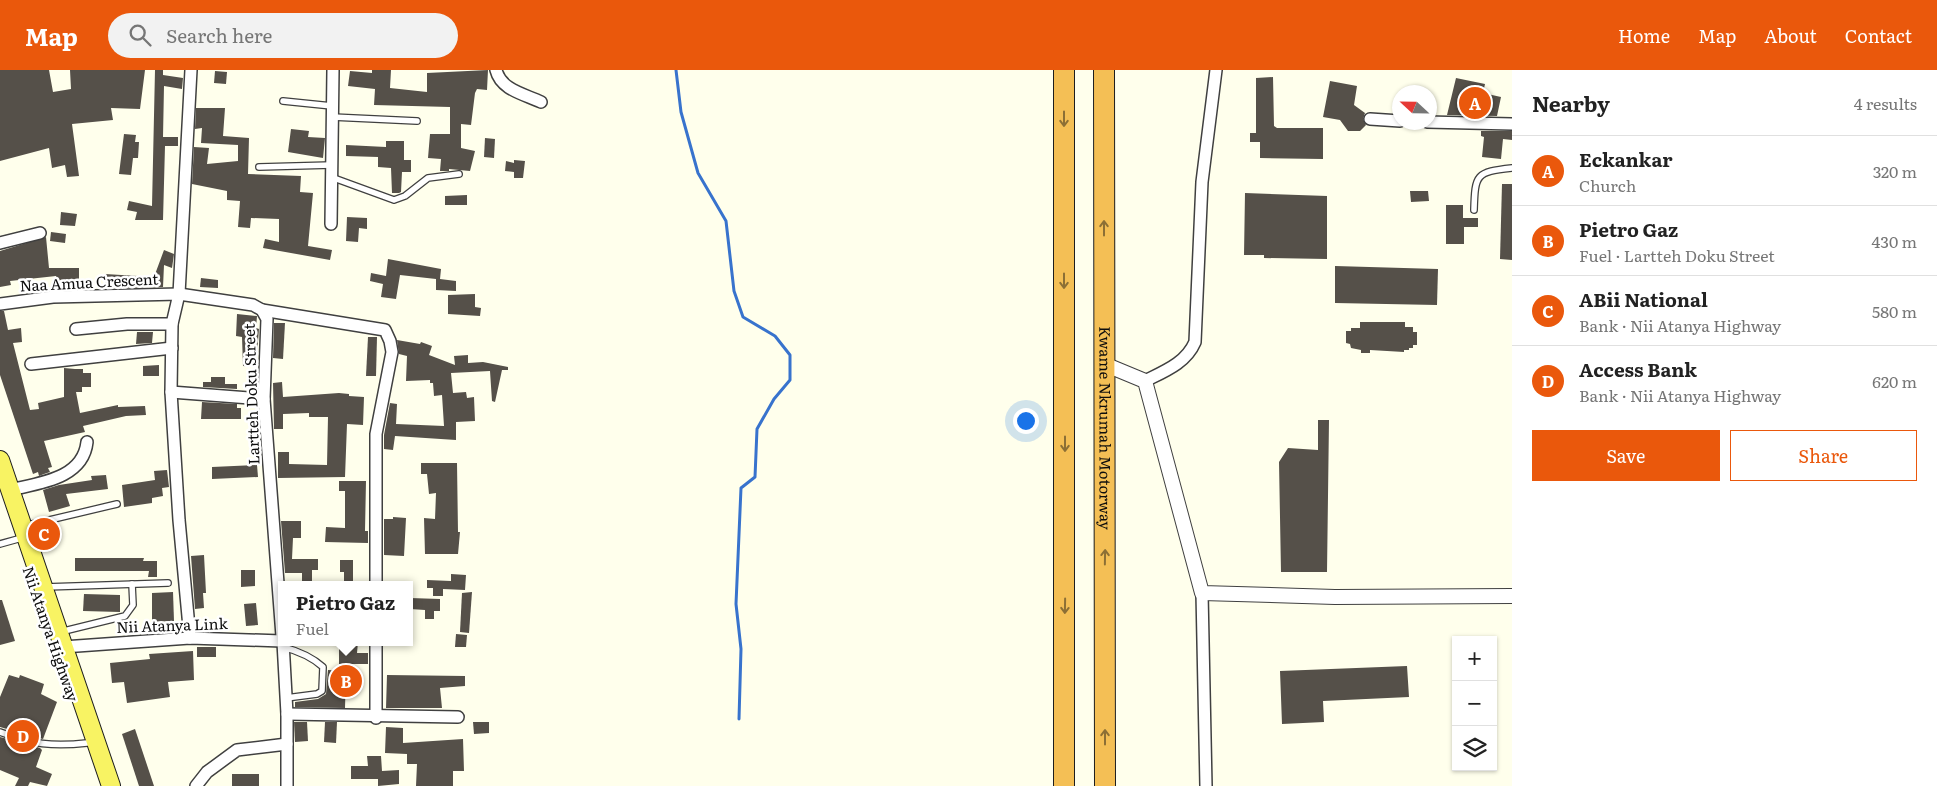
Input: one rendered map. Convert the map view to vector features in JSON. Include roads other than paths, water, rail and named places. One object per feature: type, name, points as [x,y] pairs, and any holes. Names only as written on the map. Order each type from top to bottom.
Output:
[{"type":"highway","points":[[1064,70],[1064,786]]},
{"type":"highway","name":"Kwame Nkrumah Motorway","points":[[1104,70],[1105,786]]},
{"type":"main road","points":[[0,460],[5,487],[20,532],[43,588],[111,786]]},
{"type":"main road","name":"Nii Atanya Highway","points":[[20,532],[101,786]]},
{"type":"street","points":[[190,638],[175,474],[171,392],[172,324],[179,294],[191,70]]},
{"type":"street","points":[[331,224],[333,70]]},
{"type":"street","points":[[496,70],[498,79],[504,86],[541,102]]},
{"type":"street","points":[[1146,381],[1178,364],[1191,352],[1195,342],[1202,182],[1216,70]]},
{"type":"street","points":[[1370,119],[1392,120]]},
{"type":"street","points":[[1437,122],[1512,124]]},
{"type":"street","points":[[0,243],[40,233]]},
{"type":"street","name":"Naa Amua Crescent","points":[[0,304],[53,297],[179,294]]},
{"type":"street","name":"Lartteh Doku Street","points":[[179,294],[253,305],[262,310],[266,319],[264,400],[278,581]]},
{"type":"street","points":[[262,310],[385,330],[390,341],[391,361],[380,404],[376,434],[376,581]]},
{"type":"street","points":[[76,329],[127,324],[172,324]]},
{"type":"street","points":[[31,364],[172,348]]},
{"type":"street","points":[[1104,364],[1146,381]]},
{"type":"street","points":[[1146,381],[1202,593],[1205,783]]},
{"type":"street","points":[[171,392],[264,400]]},
{"type":"street","points":[[5,487],[57,480],[82,457],[86,442]]},
{"type":"street","points":[[1202,593],[1316,597],[1512,596]]},
{"type":"street","name":"Nii Atanya Link","points":[[60,640],[190,638],[278,641]]},
{"type":"street","name":"Lartteh Doku Street","points":[[283,646],[288,786]]},
{"type":"street","points":[[376,646],[376,718]]},
{"type":"street","points":[[287,714],[376,718],[458,718]]},
{"type":"street","points":[[196,786],[207,772],[237,750],[287,744]]},
{"type":"lane","points":[[283,101],[332,112],[417,122]]},
{"type":"lane","points":[[259,167],[332,165]]},
{"type":"lane","points":[[1474,210],[1475,183],[1479,176],[1487,171],[1512,168]]},
{"type":"lane","points":[[331,177],[394,200],[405,196],[428,178],[459,174]]},
{"type":"lane","points":[[0,544],[20,532],[117,504]]},
{"type":"lane","points":[[43,588],[168,583]]},
{"type":"lane","points":[[60,640],[125,616],[133,605],[132,584]]},
{"type":"lane","points":[[286,698],[317,694],[322,691],[324,679],[323,667],[318,662],[290,646]]},
{"type":"lane","points":[[0,732],[36,744],[55,746],[87,743]]},
{"type":"waterway","points":[[676,70],[681,112],[698,173],[726,221],[734,291],[743,317],[775,336],[790,355],[790,380],[774,399],[757,429],[755,477],[741,488],[736,604],[741,649],[739,719]]},
{"type":"place","name":"Eckankar","points":[[1475,103]]},
{"type":"place","name":"ABii National","points":[[44,534]]},
{"type":"place","name":"Pietro Gaz","points":[[346,681]]},
{"type":"place","name":"Access Bank","points":[[23,736]]}]
